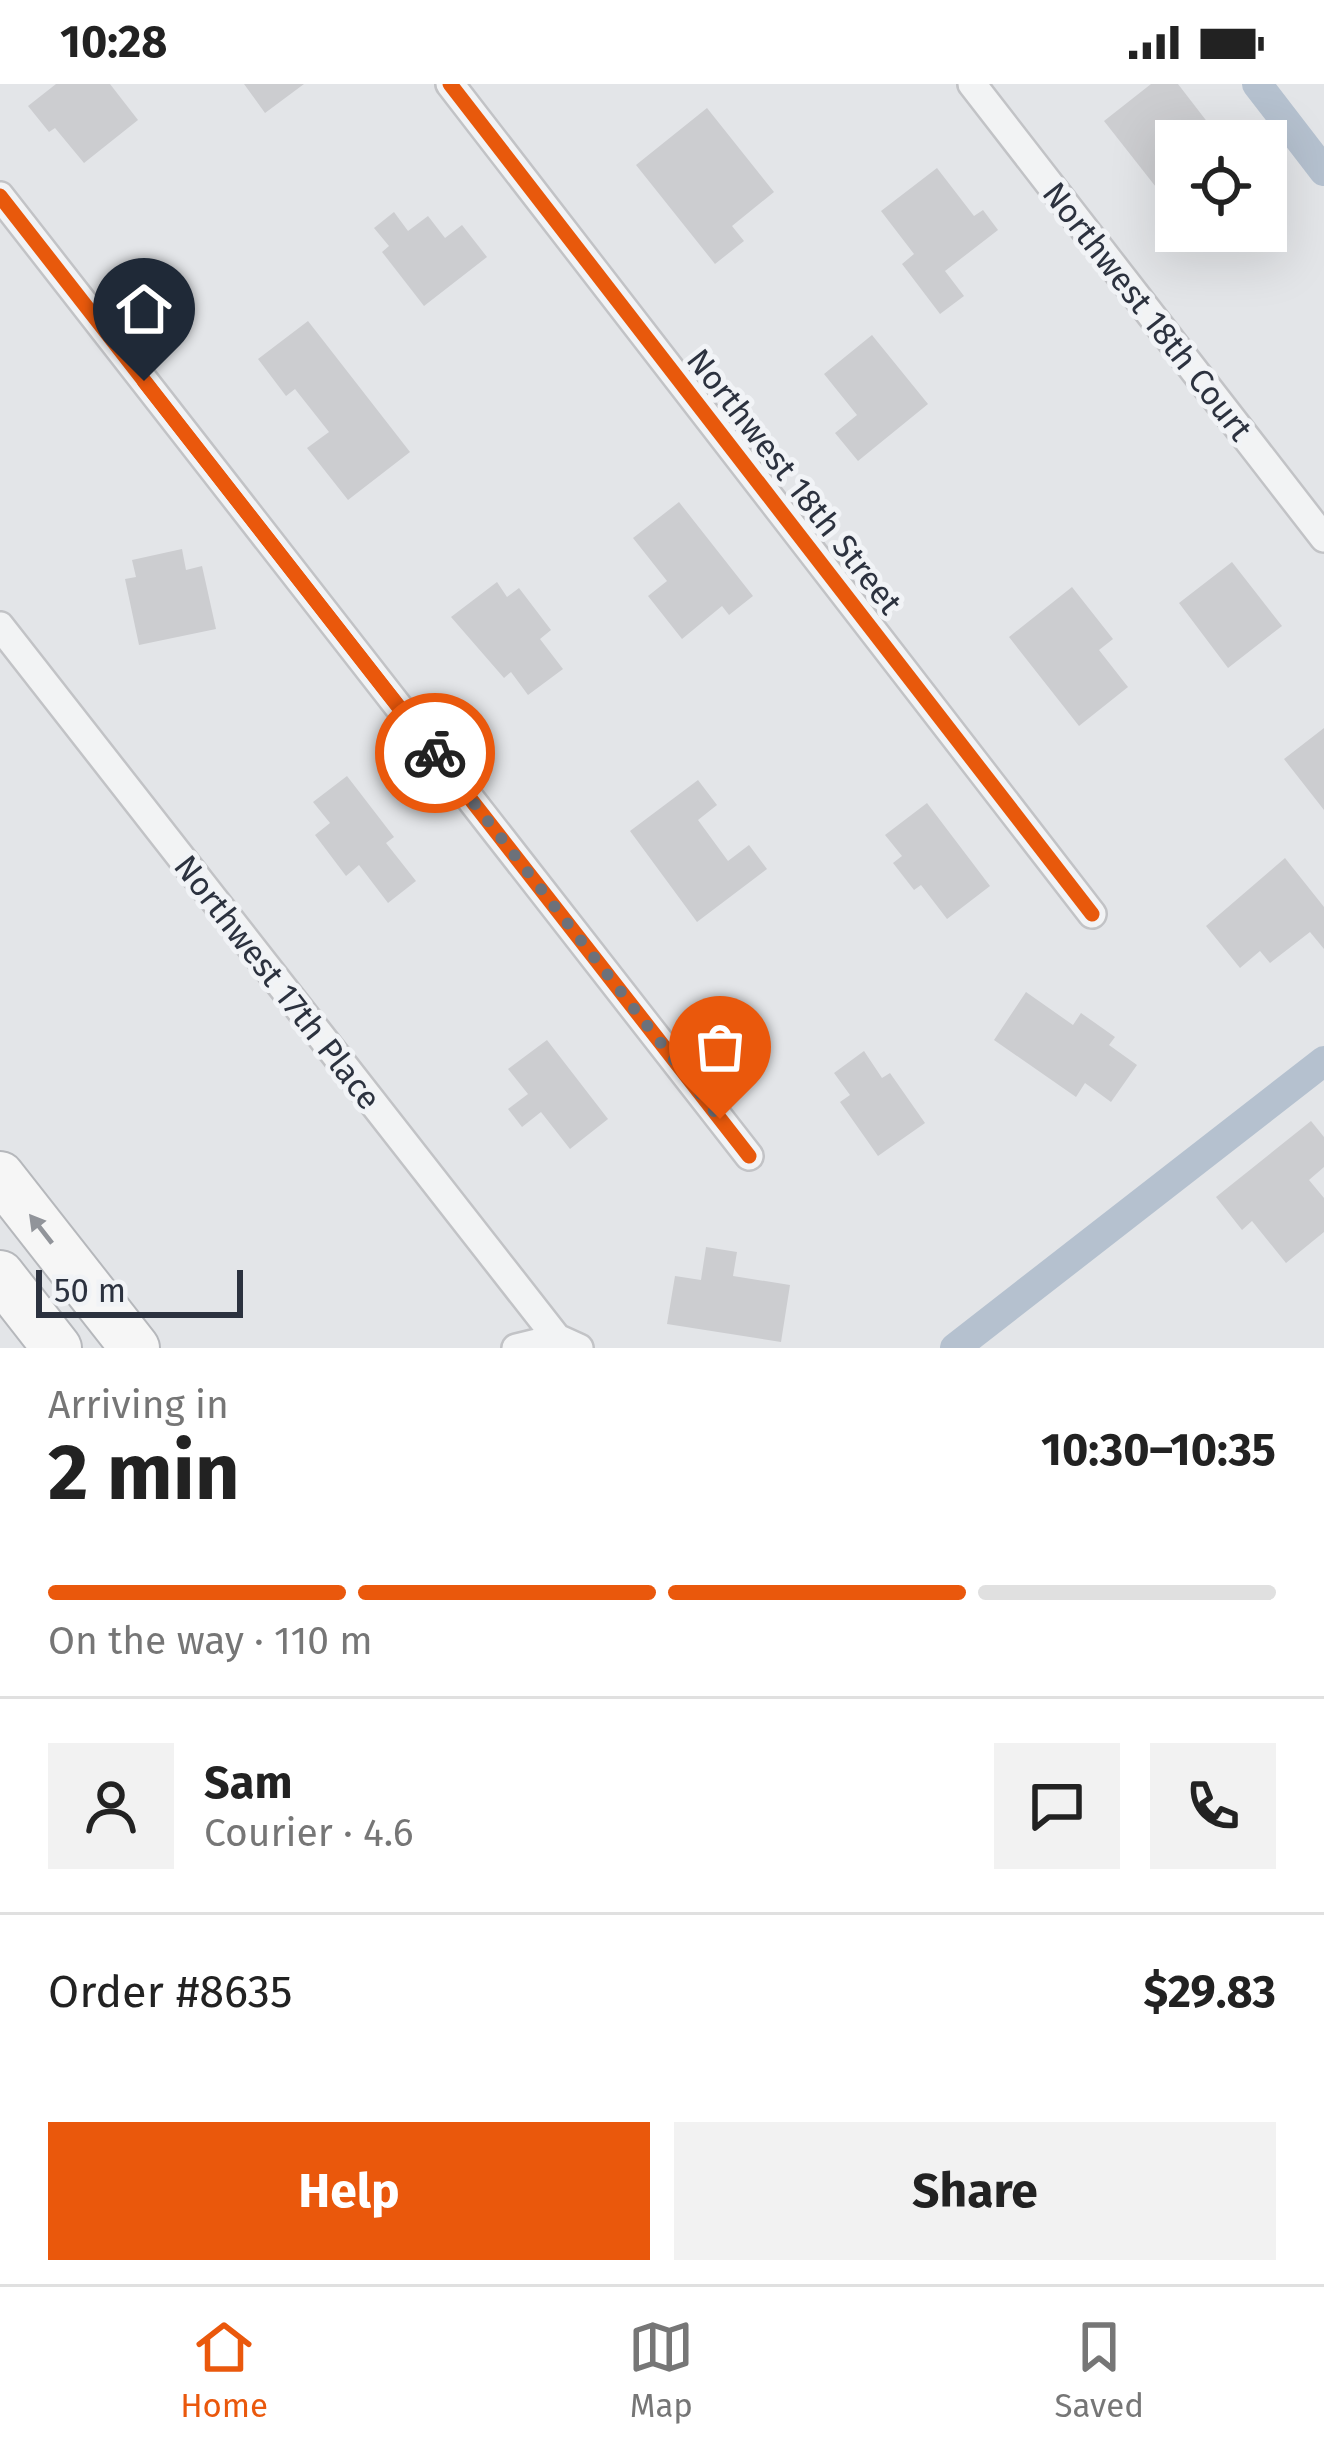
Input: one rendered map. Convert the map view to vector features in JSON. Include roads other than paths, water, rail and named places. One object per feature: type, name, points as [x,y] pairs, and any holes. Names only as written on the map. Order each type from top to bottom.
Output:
[{"type":"highway","points":[[0,1176],[135,1348]]},
{"type":"highway","points":[[0,1275],[57,1348]]},
{"type":"street","name":"Northwest 18th Street","points":[[450,84],[1092,914]]},
{"type":"street","name":"Northwest 18th Court","points":[[972,84],[1324,538]]},
{"type":"street","points":[[0,196],[749,1156]]},
{"type":"street","name":"Northwest 17th Place","points":[[0,626],[568,1343]]},
{"type":"street","points":[[516,1348],[568,1343]]},
{"type":"waterway","points":[[1257,84],[1324,171]]},
{"type":"waterway","points":[[955,1348],[1324,1061]]}]
